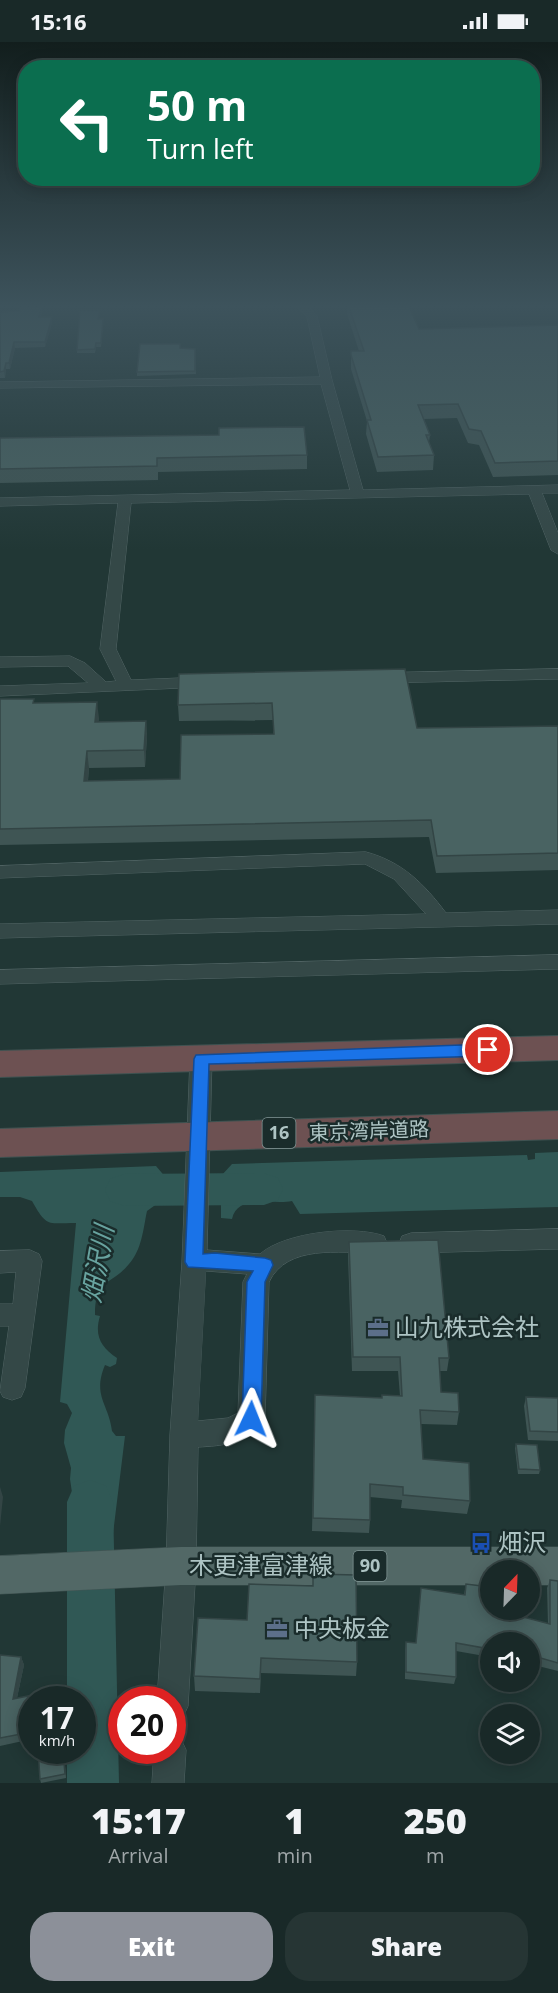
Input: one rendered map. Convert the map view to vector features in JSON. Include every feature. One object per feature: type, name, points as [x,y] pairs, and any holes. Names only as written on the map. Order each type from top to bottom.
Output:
[{"type":"highway","points":[[0,1064],[558,1048]]},
{"type":"highway","name":"東京湾岸道路","points":[[0,1143],[197,1144],[558,1125]]},
{"type":"main road","name":"木更津富津線","points":[[13,1574],[181,1566],[558,1566]]},
{"type":"street","points":[[328,388],[357,492]]},
{"type":"street","points":[[534,489],[558,550]]},
{"type":"street","points":[[0,502],[125,501],[357,492],[558,489]]},
{"type":"street","points":[[125,501],[108,649],[125,684]]},
{"type":"street","points":[[0,662],[70,661],[80,664],[90,678],[103,687]]},
{"type":"street","points":[[359,678],[558,674]]},
{"type":"street","points":[[0,691],[125,684],[219,682]]},
{"type":"street","points":[[0,872],[366,858],[380,861],[408,877],[441,920]]},
{"type":"street","points":[[0,931],[558,917]]},
{"type":"street","points":[[0,977],[558,962]]},
{"type":"street","points":[[173,1686],[181,1566],[184,1435],[194,1262],[201,1059]]},
{"type":"street","points":[[184,1435],[227,1431],[243,1427],[251,1419],[256,1282],[265,1265],[283,1251],[307,1245],[558,1239]]},
{"type":"street","points":[[194,1262],[215,1260],[265,1265]]},
{"type":"street","points":[[0,1262],[30,1261],[12,1315],[12,1388]]},
{"type":"street","points":[[168,1783],[169,1764]]},
{"type":"water","points":[[558,1152],[558,1207],[300,1214],[292,1201],[257,1202],[241,1206],[232,1219],[221,1218],[221,1176],[232,1164],[527,1155],[528,1160],[535,1159],[535,1153]]},
{"type":"water","points":[[156,1166],[167,1179],[167,1202],[158,1203],[147,1211],[137,1252],[122,1271],[101,1288],[96,1303],[95,1315],[100,1316],[98,1329],[100,1340],[117,1358],[116,1364],[110,1367],[105,1365],[101,1376],[102,1400],[112,1431],[116,1436],[125,1436],[112,1542],[70,1545],[75,1513],[70,1479],[71,1468],[64,1443],[65,1430],[72,1413],[67,1404],[60,1402],[76,1223],[49,1222],[41,1216],[32,1201],[20,1197],[0,1197],[0,1172]]},
{"type":"building","points":[[361,388],[558,388],[558,461],[495,463],[481,431],[469,429],[458,404],[418,405],[430,435],[426,435],[434,455],[378,457],[367,420],[371,420]]},
{"type":"building","points":[[304,427],[307,455],[157,458],[157,466],[0,469],[0,438],[219,435],[219,428]]},
{"type":"building","points":[[405,669],[417,728],[558,726],[558,853],[437,856],[431,820],[0,829],[0,699],[34,699],[33,703],[97,702],[95,722],[146,721],[144,750],[87,751],[84,781],[180,779],[181,735],[274,734],[272,703],[178,705],[179,674]]},
{"type":"building","points":[[438,1240],[449,1358],[439,1358],[441,1392],[458,1393],[459,1412],[420,1410],[423,1459],[469,1463],[470,1501],[403,1495],[403,1487],[370,1484],[370,1520],[313,1518],[315,1395],[382,1398],[382,1395],[402,1396],[400,1357],[353,1357],[349,1242]]},
{"type":"building","points":[[526,1397],[558,1398],[558,1432],[530,1431]]},
{"type":"building","points":[[516,1444],[537,1445],[540,1470],[519,1469]]},
{"type":"building","points":[[313,1574],[356,1575],[357,1662],[261,1658],[260,1679],[194,1676],[198,1618],[247,1620],[249,1584],[313,1586]]},
{"type":"building","points":[[550,1580],[558,1581],[558,1663],[540,1658],[540,1632],[480,1632],[480,1647],[456,1643],[456,1677],[406,1672],[406,1642],[416,1643],[421,1588],[465,1595],[466,1584],[480,1586],[480,1620],[535,1620],[550,1624]]},
{"type":"building","points":[[0,1655],[21,1657],[13,1699],[18,1698],[18,1735],[0,1738]]},
{"type":"building","points":[[39,1764],[64,1764],[65,1774],[40,1779]]},
{"type":"waterway","name":"畑沢川","points":[[124,1190],[264,1189]]},
{"type":"waterway","name":"畑沢川","points":[[90,1502],[93,1783]]},
{"type":"place","name":"山九株式会社","points":[[378,1328]]},
{"type":"place","name":"畑沢","points":[[481,1543]]},
{"type":"place","name":"中央板金","points":[[277,1629]]},
{"type":"route","points":[[251,1419],[256,1282],[265,1265],[215,1260],[194,1262],[201,1059],[488,1050]]}]
